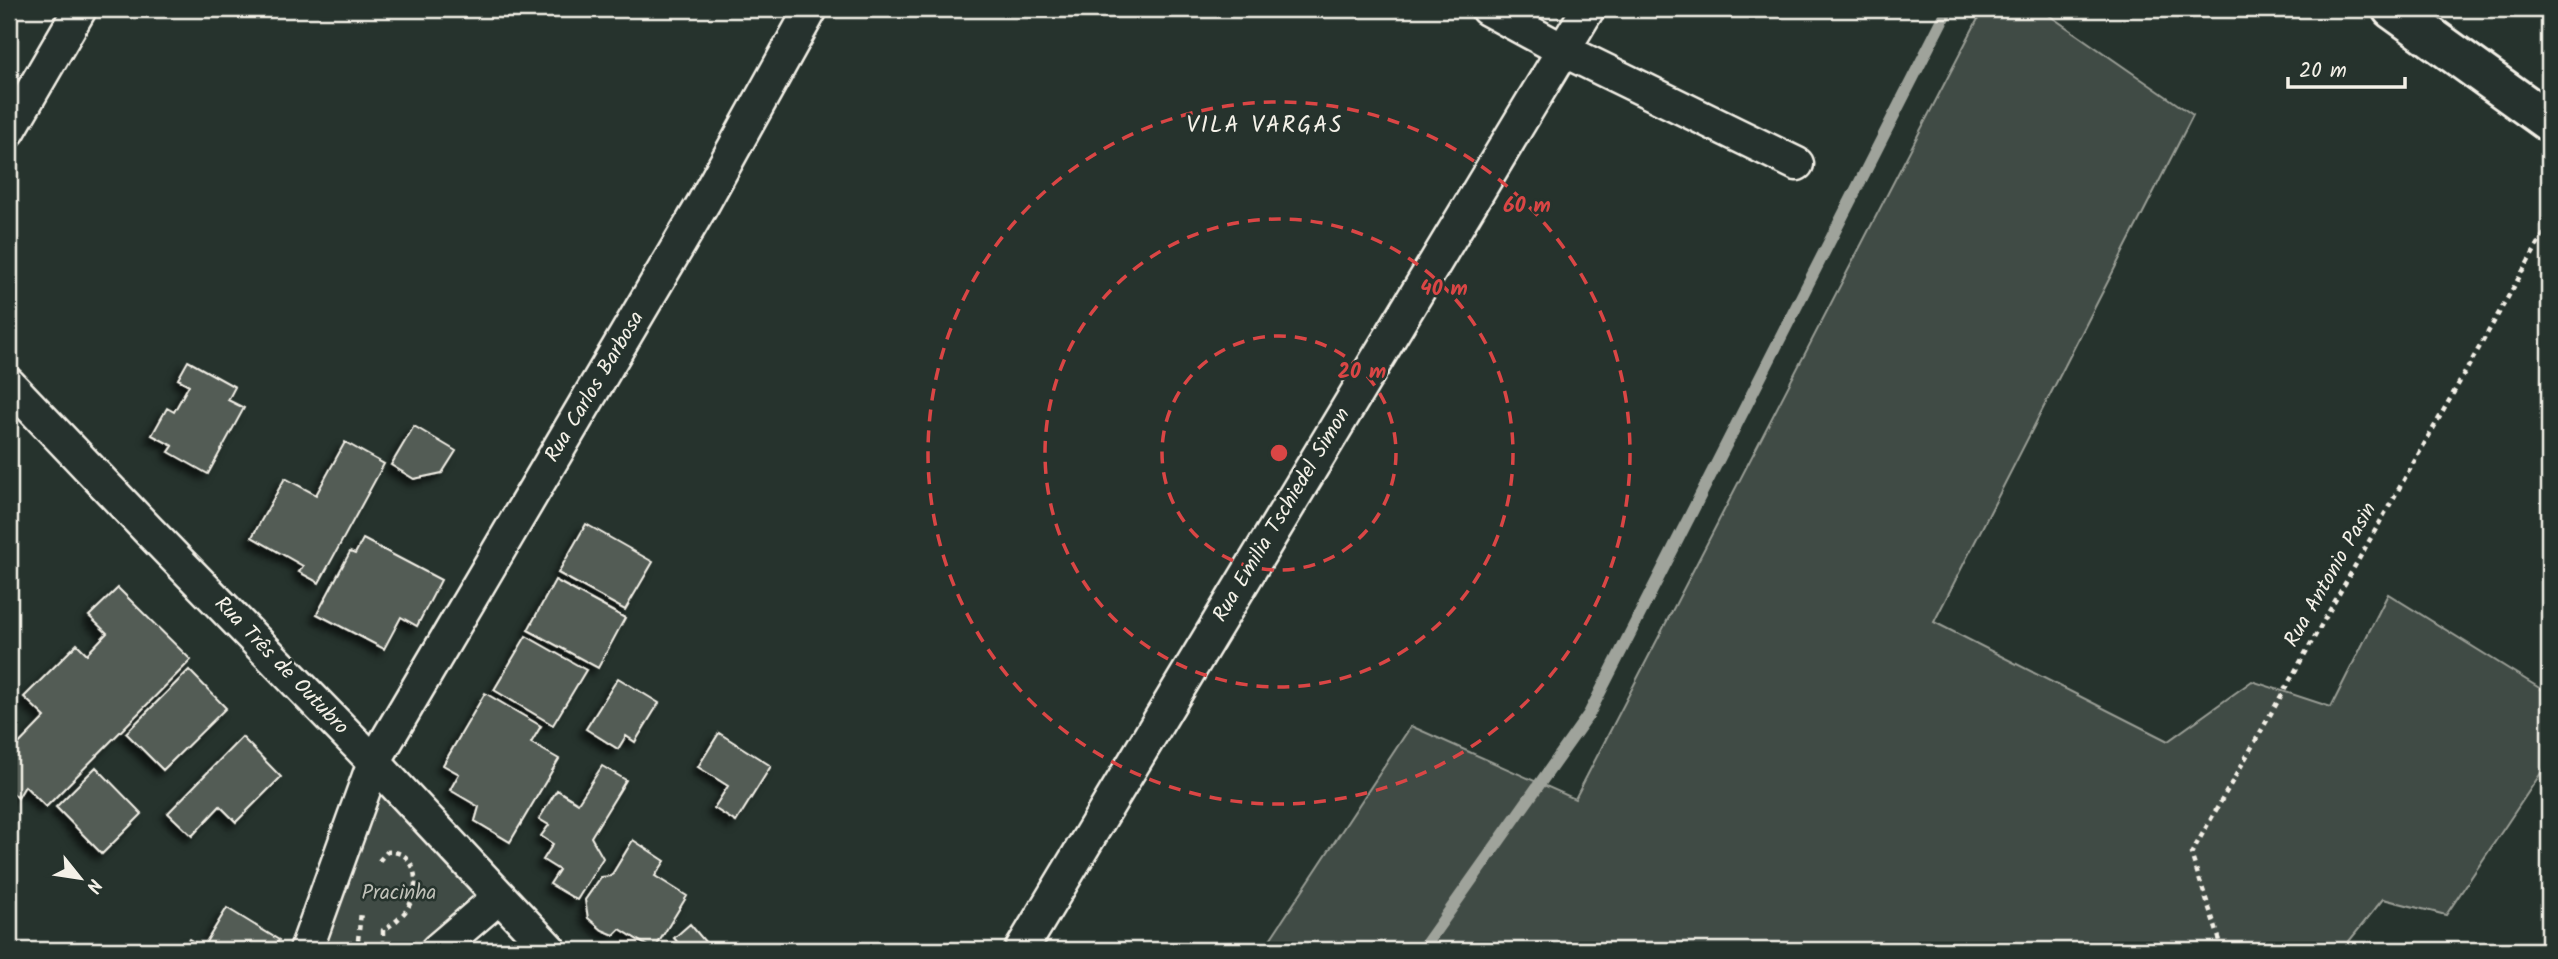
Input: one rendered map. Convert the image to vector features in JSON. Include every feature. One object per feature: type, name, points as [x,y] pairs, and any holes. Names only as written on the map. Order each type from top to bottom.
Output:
[{"type":"main road","points":[[2392,9],[2549,122]]},
{"type":"street","points":[[9,131],[80,9]]},
{"type":"street","name":"Rua Carlos Barbosa","points":[[306,950],[374,762],[704,202],[811,9]]},
{"type":"street","points":[[1487,9],[1563,50],[1797,164]]},
{"type":"street","name":"Rua Emilia Tschiedel Simon","points":[[1021,950],[1588,9]]},
{"type":"street","name":"Rua Três de Outubro","points":[[9,384],[374,762],[550,950]]},
{"type":"street","points":[[437,950],[499,897]]},
{"type":"path","name":"Rua Antonio Pasin","points":[[2222,950],[2191,854],[2549,225]]},
{"type":"path","points":[[376,867],[387,852],[396,851],[409,859],[416,872],[415,889],[406,911],[383,930],[383,950]]},
{"type":"path","points":[[357,950],[363,901]]},
{"type":"green space","points":[[1983,9],[2040,9],[2193,115],[1934,622],[2168,741],[2252,681],[2331,707],[2388,594],[2549,694],[2549,761],[2446,915],[2383,899],[2342,950],[1263,950],[1411,726],[1575,799]]},
{"type":"green space","name":"Pracinha","points":[[380,794],[475,896],[411,950],[322,950]]},
{"type":"building","points":[[188,361],[235,387],[228,400],[244,408],[208,474],[169,452],[173,446],[152,435],[167,408],[174,412],[189,385],[178,379]]},
{"type":"building","points":[[414,426],[456,451],[442,473],[414,479],[391,465]]},
{"type":"building","points":[[345,442],[384,464],[319,583],[299,572],[303,566],[252,537],[285,478],[316,495]]},
{"type":"building","points":[[586,524],[653,562],[625,610],[558,573]]},
{"type":"building","points":[[363,539],[441,580],[417,626],[401,617],[384,649],[317,614],[350,552],[355,554]]},
{"type":"building","points":[[555,580],[625,618],[598,668],[528,630]]},
{"type":"building","points":[[118,588],[191,660],[46,807],[25,786],[18,798],[9,789],[9,754],[45,717],[24,697],[77,644],[87,654],[107,633],[89,616]]},
{"type":"building","points":[[526,636],[586,670],[553,725],[494,690]]},
{"type":"building","points":[[189,670],[226,708],[163,770],[126,733]]},
{"type":"building","points":[[618,678],[659,703],[635,742],[626,736],[618,749],[586,729]]},
{"type":"building","points":[[485,693],[541,726],[531,743],[559,759],[510,842],[475,821],[479,807],[450,790],[459,774],[443,765]]},
{"type":"building","points":[[719,733],[771,766],[736,822],[714,808],[728,786],[698,767]]},
{"type":"building","points":[[242,737],[281,777],[236,822],[220,806],[192,836],[168,813]]},
{"type":"building","points":[[602,766],[626,780],[591,837],[603,858],[577,900],[550,884],[559,870],[543,860],[553,844],[541,836],[549,825],[539,819],[557,790],[578,803]]},
{"type":"building","points":[[96,767],[142,814],[102,854],[56,807]]},
{"type":"building","points":[[633,840],[665,861],[655,876],[687,896],[654,950],[620,929],[614,935],[602,930],[588,918],[585,900],[601,877],[611,876]]},
{"type":"building","points":[[227,908],[279,940],[272,950],[182,950],[189,939],[203,947]]},
{"type":"building","points":[[690,924],[712,950],[684,950],[674,938]]},
{"type":"waterway","points":[[1422,950],[1589,714],[1948,9]]},
{"type":"district","name":"VILA VARGAS","points":[[1265,126]]}]
